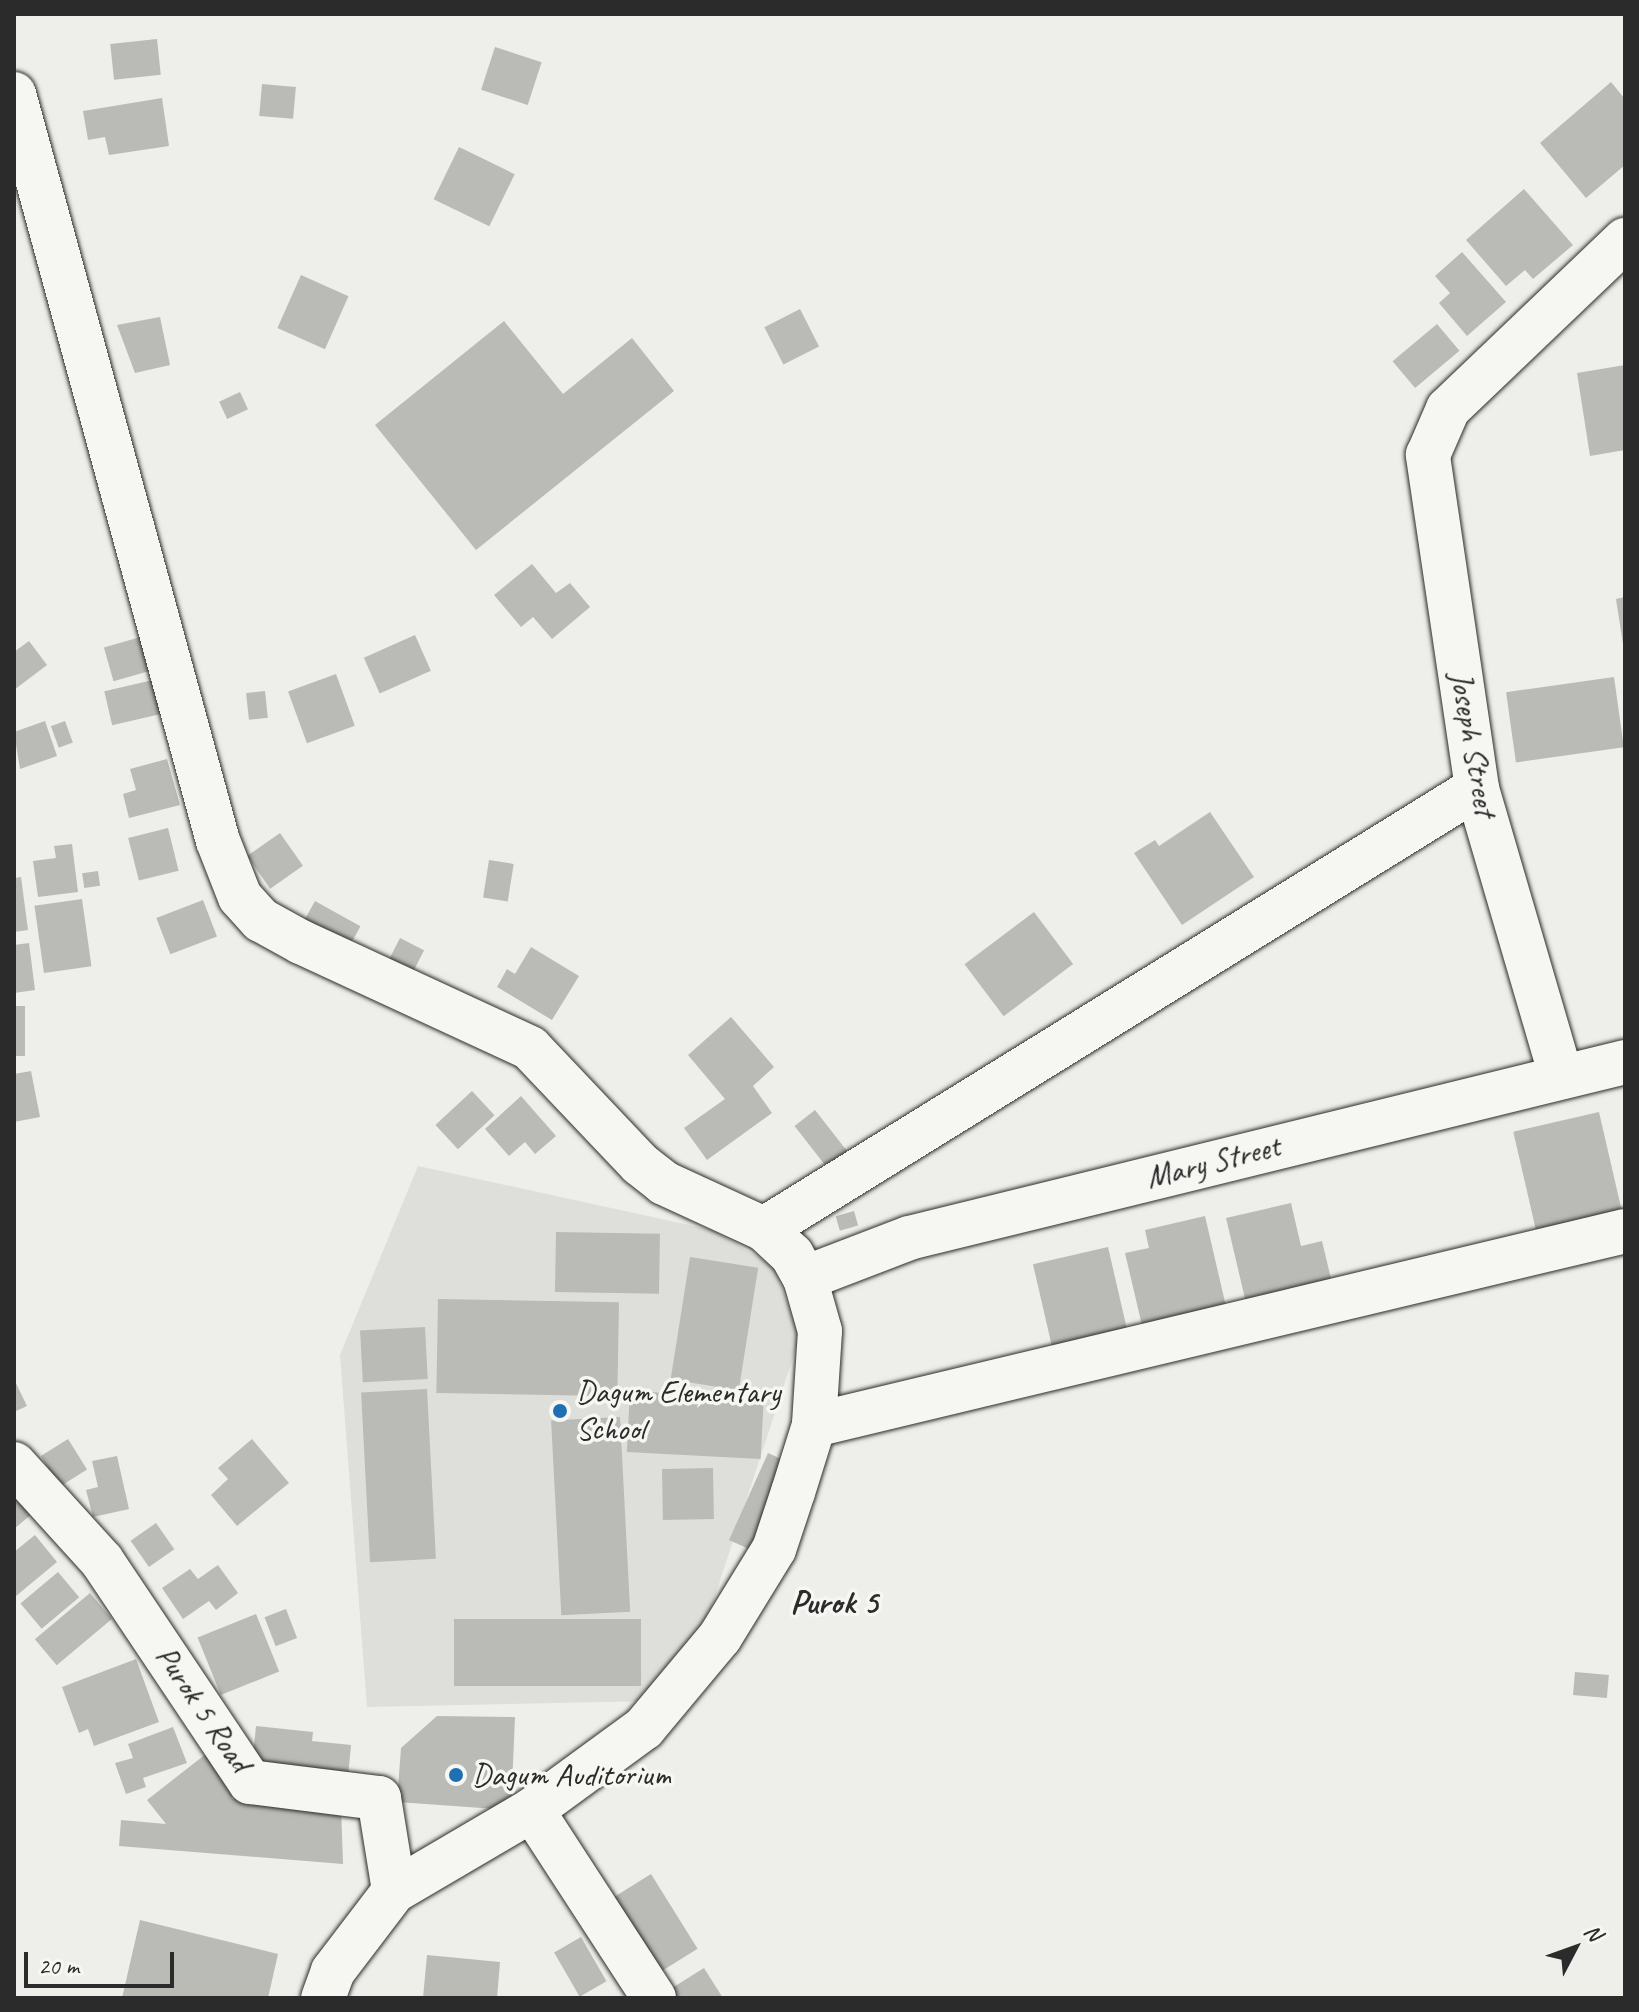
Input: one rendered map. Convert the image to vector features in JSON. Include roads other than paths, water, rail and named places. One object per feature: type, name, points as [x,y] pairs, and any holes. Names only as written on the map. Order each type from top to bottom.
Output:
[{"type":"street","points":[[14,94],[218,841],[240,897],[261,920],[301,942],[530,1048],[664,1183],[764,1229],[805,1278],[820,1331],[814,1425],[774,1549],[720,1637],[644,1728],[532,1810],[394,1891],[333,1971],[323,1998]]},
{"type":"street","name":"Joseph Street","points":[[1561,1076],[1477,788],[1428,455],[1448,409],[1625,240]]},
{"type":"street","points":[[764,1229],[1477,788]]},
{"type":"street","name":"Mary Street","points":[[805,1278],[909,1238],[1625,1062]]},
{"type":"street","points":[[814,1425],[1625,1231]]},
{"type":"street","name":"Purok 5 Road","points":[[14,1464],[21,1479],[102,1561],[250,1782],[379,1798],[394,1891]]},
{"type":"street","points":[[532,1810],[654,1998]]},
{"type":"place","name":"Dagum Elementary School","points":[[560,1411]]},
{"type":"place","name":"Dagum Auditorium","points":[[456,1775]]},
{"type":"district","name":"Purok 5","points":[[834,1602]]}]
